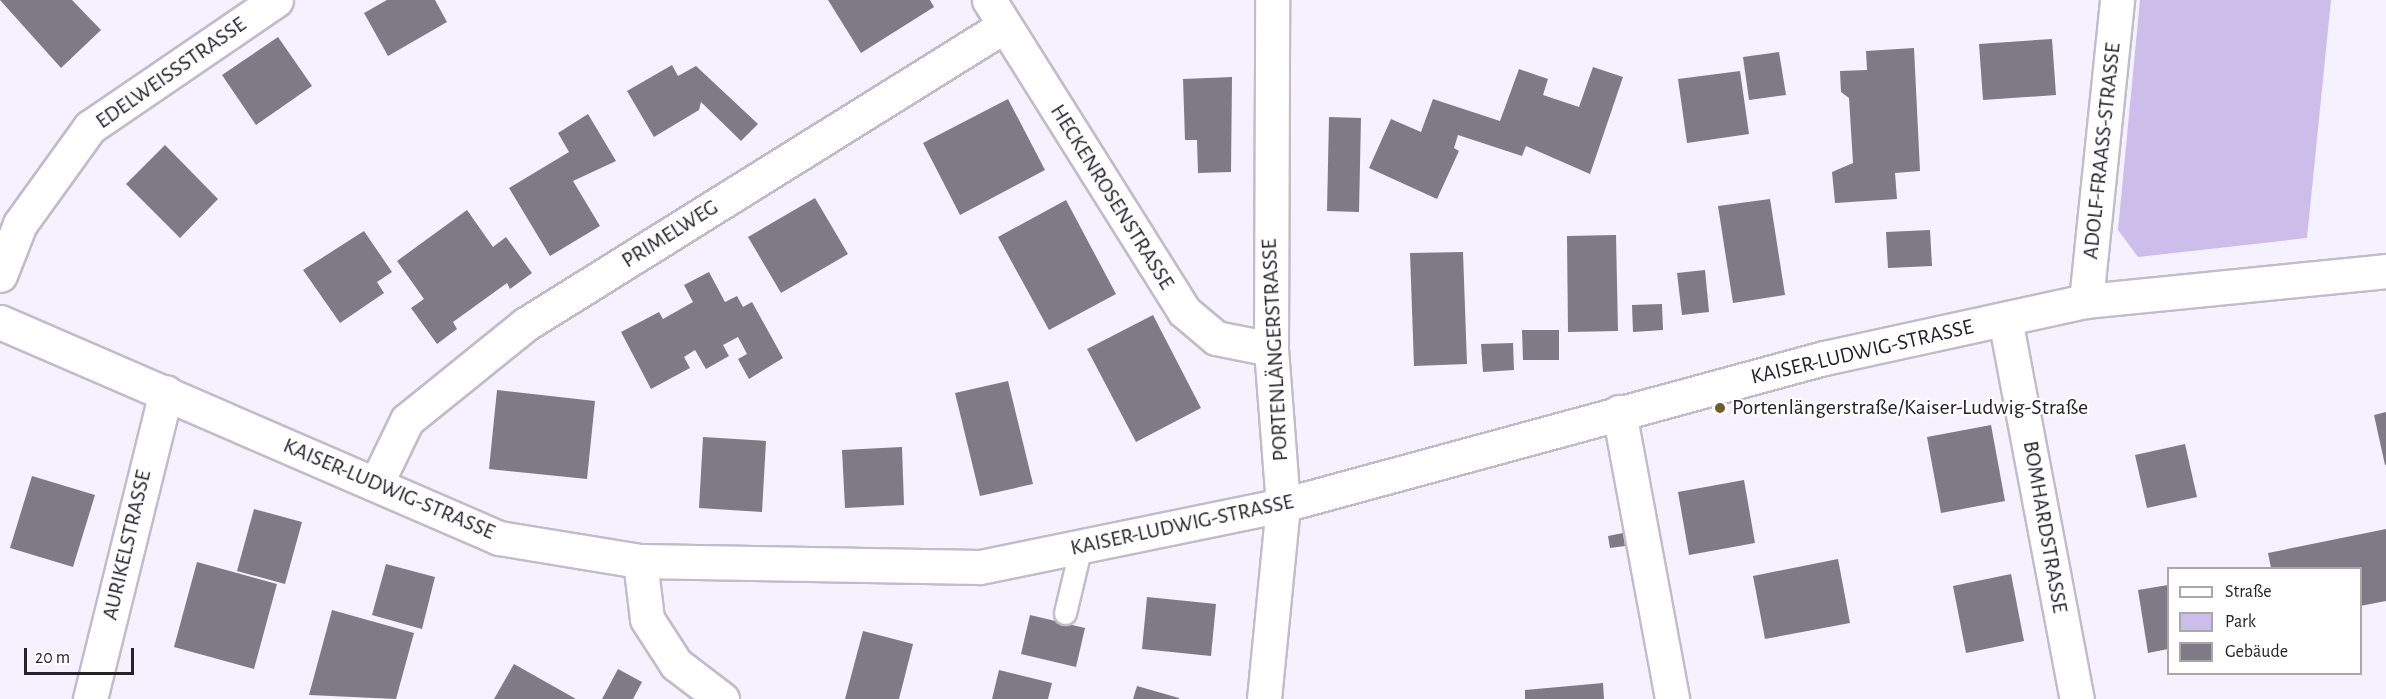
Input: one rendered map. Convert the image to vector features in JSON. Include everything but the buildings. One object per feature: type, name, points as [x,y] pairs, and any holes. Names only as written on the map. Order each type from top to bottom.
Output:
[{"type":"street","name":"EDELWEISSSTRASSE","points":[[0,275],[20,224],[90,127],[276,0]]},
{"type":"street","name":"PORTENLÄNGERSTRASSE","points":[[1264,699],[1283,505],[1271,349],[1272,0]]},
{"type":"street","name":"ADOLF-FRAASS-STRASSE","points":[[2086,301],[2118,0]]},
{"type":"street","name":"HECKENROSENSTRASSE","points":[[996,13],[1184,311],[1216,338],[1271,349]]},
{"type":"street","name":"PRIMELWEG","points":[[376,484],[406,420],[526,324],[996,13]]},
{"type":"street","name":"KAISER-LUDWIG-STRASSE","points":[[0,321],[500,538],[640,561],[980,567],[1283,505],[1824,358],[2086,301],[2386,271]]},
{"type":"street","name":"BOMHARDSTRASSE","points":[[2005,319],[2077,699]]},
{"type":"street","name":"AURIKELSTRASSE","points":[[90,699],[166,392]]},
{"type":"street","points":[[1619,412],[1672,699]]},
{"type":"street","points":[[640,561],[647,619],[676,663],[722,699]]},
{"type":"lane","points":[[1065,613],[1081,546]]},
{"type":"green space","points":[[2140,0],[2331,0],[2307,238],[2138,257],[2118,230]]},
{"type":"place","name":"Portenlängerstraße/Kaiser-Ludwig-Straße","points":[[1720,408]]}]
